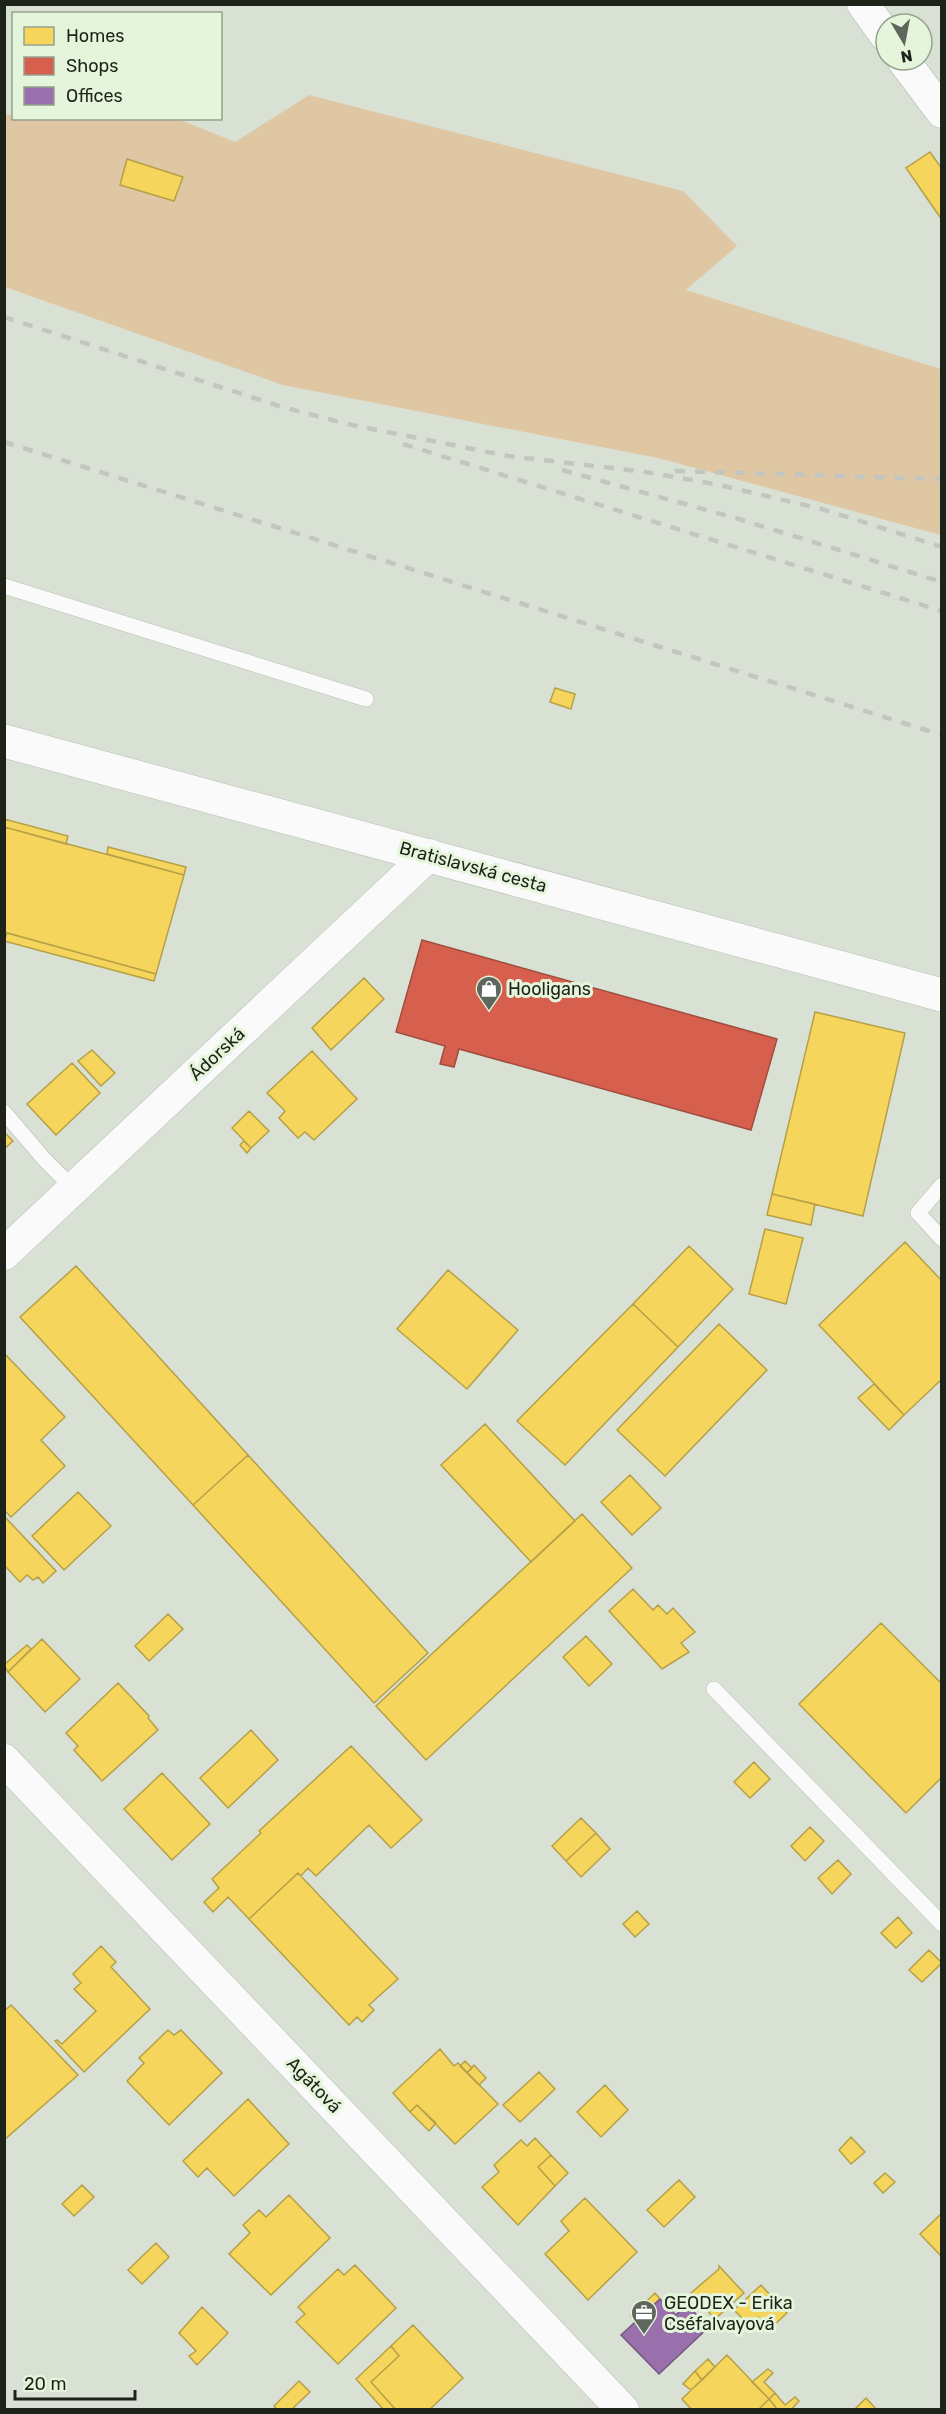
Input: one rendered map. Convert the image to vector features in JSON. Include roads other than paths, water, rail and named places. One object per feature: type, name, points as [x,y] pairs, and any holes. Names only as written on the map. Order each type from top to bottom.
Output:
[{"type":"street","points":[[863,4],[874,19]]},
{"type":"street","points":[[912,72],[942,112]]},
{"type":"street","name":"Bratislavská cesta","points":[[4,741],[942,995]]},
{"type":"street","name":"Ádorská","points":[[4,1254],[429,855]]},
{"type":"street","name":"Agátová","points":[[4,1760],[623,2409]]},
{"type":"lane","points":[[4,586],[366,699]]},
{"type":"lane","points":[[4,1112],[44,1159],[74,1189]]},
{"type":"lane","points":[[942,1185],[918,1213],[942,1239]]},
{"type":"lane","points":[[714,1689],[942,1924]]},
{"type":"railway","points":[[4,317],[279,406],[347,424],[508,456],[646,472],[719,485],[822,509],[942,547]]},
{"type":"railway","points":[[4,442],[942,735]]},
{"type":"railway","points":[[403,444],[942,611]]},
{"type":"railway","points":[[562,470],[739,519],[942,582]]},
{"type":"railway","points":[[675,471],[942,479]]},
{"type":"place","name":"Hooligans","points":[[489,1012]]},
{"type":"place","name":"GEODEX - Erika Cséfalvayová","points":[[644,2336]]}]
